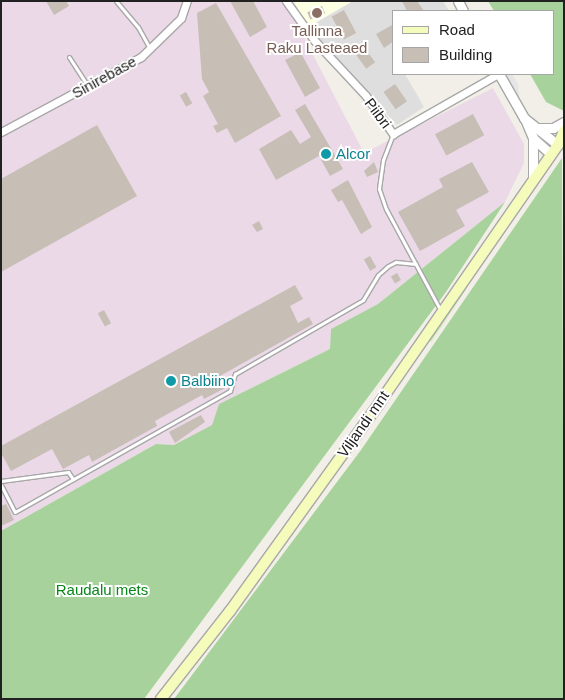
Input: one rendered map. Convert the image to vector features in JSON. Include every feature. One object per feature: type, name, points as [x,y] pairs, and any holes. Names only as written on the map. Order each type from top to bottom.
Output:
[{"type":"main road","name":"Viljandi mnt","points":[[161,699],[246,588],[380,402],[551,154],[562,145],[564,131]]},
{"type":"street","name":"Sinirebase","points":[[1,132],[127,66],[150,48],[181,18],[187,1]]},
{"type":"street","name":"Piibri","points":[[286,1],[308,33],[366,96],[394,134],[496,75]]},
{"type":"street","points":[[499,75],[524,118],[533,138],[551,154]]},
{"type":"street","points":[[524,118],[535,128],[562,145]]},
{"type":"street","points":[[535,128],[553,128],[564,122]]},
{"type":"street","points":[[533,138],[533,180]]},
{"type":"lane","points":[[116,1],[138,27],[150,48]]},
{"type":"lane","points":[[69,57],[87,80],[88,87]]},
{"type":"lane","points":[[394,134],[383,160],[379,189],[386,210],[441,311]]},
{"type":"lane","points":[[1,485],[16,512],[230,391],[235,374],[363,300],[378,275],[388,266],[396,262],[416,264]]},
{"type":"lane","points":[[1,481],[68,472],[73,480]]},
{"type":"shaded area","points":[[1,1],[285,1],[364,153],[493,88],[524,144],[524,163],[505,202],[378,304],[331,329],[330,349],[219,404],[212,425],[174,445],[156,444],[1,531]]},
{"type":"shaded area","name":"Tallinna Raku Lasteaed","points":[[294,1],[353,1],[308,27]]},
{"type":"shaded area","points":[[353,1],[443,1],[448,10],[392,10],[392,75],[406,75],[424,107],[397,125],[308,27]]},
{"type":"shaded area","points":[[504,75],[513,75],[518,84],[520,102]]},
{"type":"green space","points":[[488,1],[564,1],[564,111],[546,102],[531,75],[555,75],[555,10],[493,10]]},
{"type":"green space","points":[[562,158],[564,699],[174,699],[361,450]]},
{"type":"green space","name":"Raudalu mets","points":[[505,202],[446,292],[144,699],[1,699],[1,531],[156,444],[174,445],[212,425],[219,404],[330,349],[331,329],[378,304]]},
{"type":"green space","points":[[467,288],[431,342],[429,340]]},
{"type":"building","points":[[46,1],[66,1],[69,6],[54,15]]},
{"type":"building","points":[[230,1],[253,1],[267,27],[250,37]]},
{"type":"building","points":[[402,1],[417,1],[423,10],[406,10]]},
{"type":"building","points":[[216,3],[281,116],[235,143],[227,128],[217,133],[213,126],[218,124],[203,96],[209,92],[202,79],[197,13]]},
{"type":"building","points":[[322,6],[325,13],[310,20],[307,12]]},
{"type":"building","points":[[344,10],[356,33],[344,40],[332,17]]},
{"type":"building","points":[[392,25],[392,42],[384,48],[376,34]]},
{"type":"building","points":[[296,44],[320,88],[305,97],[285,60],[295,55],[290,47]]},
{"type":"building","points":[[364,47],[375,62],[366,69],[355,53]]},
{"type":"building","points":[[395,84],[407,101],[396,109],[384,92]]},
{"type":"building","points":[[186,92],[192,103],[186,107],[180,95]]},
{"type":"building","points":[[305,104],[343,169],[330,176],[319,156],[276,180],[259,149],[291,130],[300,144],[311,137],[295,110]]},
{"type":"building","points":[[473,114],[484,135],[446,155],[435,134]]},
{"type":"building","points":[[97,125],[137,196],[1,272],[1,179]]},
{"type":"building","points":[[374,162],[378,172],[367,177],[364,171]]},
{"type":"building","points":[[472,162],[489,192],[456,210],[465,226],[420,251],[398,212],[443,187],[439,179]]},
{"type":"building","points":[[348,180],[372,227],[361,234],[342,200],[338,202],[331,190]]},
{"type":"building","points":[[259,221],[263,229],[257,232],[252,225]]},
{"type":"building","points":[[370,256],[376,267],[370,271],[364,259]]},
{"type":"building","points":[[397,273],[401,280],[395,283],[391,276]]},
{"type":"building","name":"Balbiino","points":[[295,285],[303,299],[290,306],[298,323],[309,317],[313,324],[220,376],[227,387],[204,399],[202,395],[155,421],[157,426],[92,462],[89,455],[63,469],[52,449],[11,471],[1,453],[1,446]]},
{"type":"building","points":[[104,310],[111,323],[105,327],[98,313]]},
{"type":"building","points":[[201,415],[205,422],[175,443],[169,432]]},
{"type":"building","points":[[6,504],[14,520],[1,526],[1,506]]},
{"type":"place","name":"Tallinna Raku Lasteaed","points":[[317,13]]},
{"type":"place","name":"Alcor","points":[[326,154]]},
{"type":"place","name":"Balbiino","points":[[171,381]]}]
